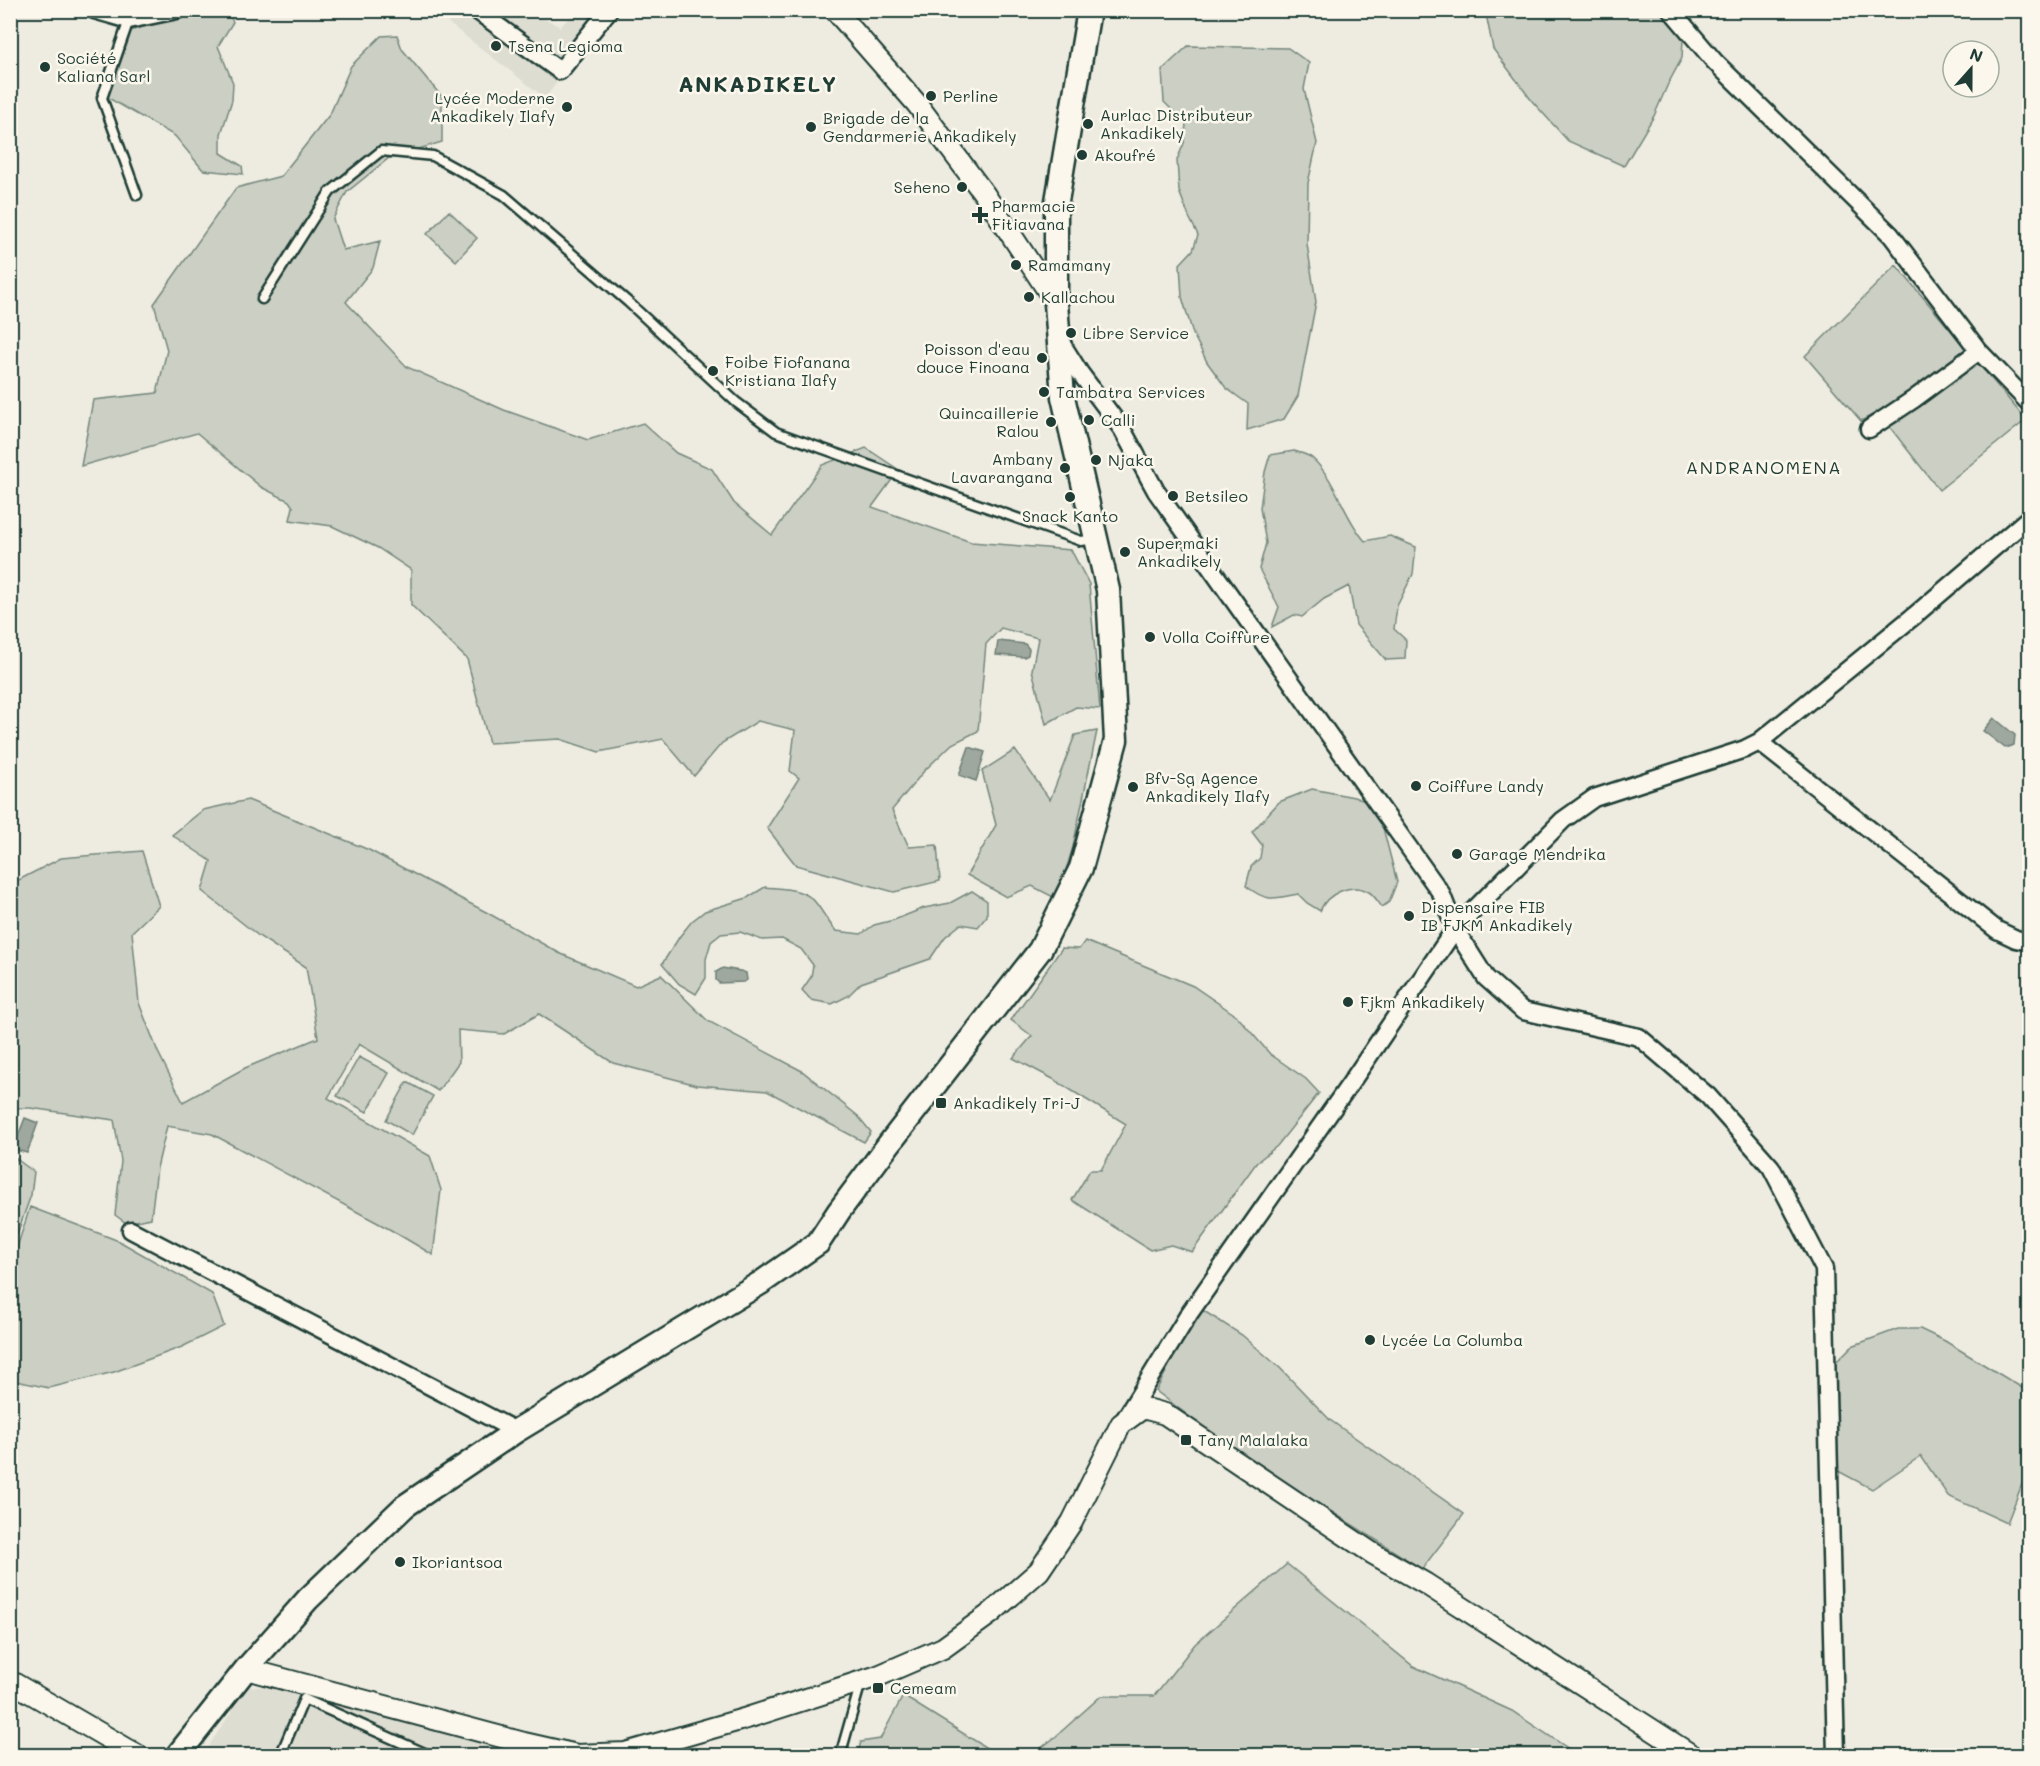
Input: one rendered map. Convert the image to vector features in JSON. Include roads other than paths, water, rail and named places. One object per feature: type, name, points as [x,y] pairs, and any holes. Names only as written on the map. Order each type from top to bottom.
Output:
[{"type":"main road","points":[[177,1755],[246,1669],[308,1599],[405,1506],[516,1431],[762,1282],[818,1243],[875,1163],[1040,950],[1081,868],[1116,740],[1108,590],[1063,397],[1056,303],[1056,207],[1089,10]]},
{"type":"street","points":[[94,10],[129,20],[177,10]]},
{"type":"street","points":[[476,10],[560,71],[609,10]]},
{"type":"street","points":[[835,10],[917,104],[985,195],[1056,303]]},
{"type":"street","points":[[1671,10],[1715,62],[1891,235],[1979,351],[2030,404]]},
{"type":"street","points":[[1060,341],[1080,373],[1122,429],[1156,491],[1441,893],[1455,929],[1486,978],[1523,1011],[1639,1037],[1708,1096],[1771,1167],[1824,1269],[1836,1755]]},
{"type":"street","points":[[1869,429],[1979,351]]},
{"type":"street","points":[[246,1669],[302,1691],[577,1755],[625,1753],[861,1682],[943,1648],[990,1614],[1039,1571],[1072,1522],[1121,1424],[1189,1314],[1455,929],[1563,820],[1594,798],[1744,749],[1759,742],[2030,518]]},
{"type":"street","points":[[1759,742],[1997,930],[2016,939],[2030,942]]},
{"type":"street","points":[[131,1230],[516,1431]]},
{"type":"street","points":[[1121,1424],[1143,1408],[1165,1414],[1372,1553],[1426,1584],[1693,1755]]},
{"type":"street","points":[[10,1681],[139,1755]]},
{"type":"lane","points":[[129,20],[102,98],[137,195]]},
{"type":"lane","points":[[262,299],[330,192],[381,151],[434,156],[504,195],[628,302],[736,402],[776,432],[1081,541],[1096,539]]},
{"type":"lane","points":[[840,1755],[861,1682]]},
{"type":"lane","points":[[280,1755],[302,1691],[431,1755]]},
{"type":"place","name":"Tsena Legioma","points":[[496,46]]},
{"type":"place","name":"Société Kaliana Sarl","points":[[45,67]]},
{"type":"place","name":"Perline","points":[[931,96]]},
{"type":"place","name":"Lycée Moderne Ankadikely Ilafy","points":[[567,107]]},
{"type":"place","name":"Aurlac Distributeur Ankadikely","points":[[1088,124]]},
{"type":"place","name":"Brigade de la Gendarmerie Ankadikely","points":[[811,127]]},
{"type":"place","name":"Akoufré","points":[[1082,155]]},
{"type":"place","name":"Seheno","points":[[962,187]]},
{"type":"place","name":"Pharmacie Fitiavana","points":[[980,215]]},
{"type":"place","name":"Ramamany","points":[[1016,265]]},
{"type":"place","name":"Kallachou","points":[[1029,297]]},
{"type":"place","name":"Libre Service","points":[[1071,333]]},
{"type":"place","name":"Poisson d'eau douce Finoana","points":[[1042,358]]},
{"type":"place","name":"Foibe Fiofanana Kristiana Ilafy","points":[[713,371]]},
{"type":"place","name":"Tambatra Services","points":[[1044,392]]},
{"type":"place","name":"Calli","points":[[1089,420]]},
{"type":"place","name":"Quincaillerie Ralou","points":[[1051,422]]},
{"type":"place","name":"Njaka","points":[[1096,460]]},
{"type":"place","name":"Ambany Lavarangana","points":[[1065,468]]},
{"type":"place","name":"Betsileo","points":[[1173,496]]},
{"type":"place","name":"Snack Kanto","points":[[1070,497]]},
{"type":"place","name":"Supermaki Ankadikely","points":[[1125,552]]},
{"type":"place","name":"Volla Coiffure","points":[[1150,637]]},
{"type":"place","name":"Coiffure Landy","points":[[1416,786]]},
{"type":"place","name":"Bfv-Sg Agence Ankadikely Ilafy","points":[[1133,787]]},
{"type":"place","name":"Garage Mendrika","points":[[1457,854]]},
{"type":"place","name":"Dispensaire FIB IB FJKM Ankadikely","points":[[1409,916]]},
{"type":"place","name":"Fjkm Ankadikely","points":[[1348,1002]]},
{"type":"place","name":"Ankadikely Tri-J","points":[[941,1103]]},
{"type":"place","name":"Lycée La Columba","points":[[1370,1340]]},
{"type":"place","name":"Tany Malalaka","points":[[1186,1440]]},
{"type":"place","name":"Ikoriantsoa","points":[[400,1562]]},
{"type":"place","name":"Cemeam","points":[[878,1688]]},
{"type":"district","name":"ANKADIKELY","points":[[758,84]]},
{"type":"district","name":"ANDRANOMENA","points":[[1764,468]]}]
